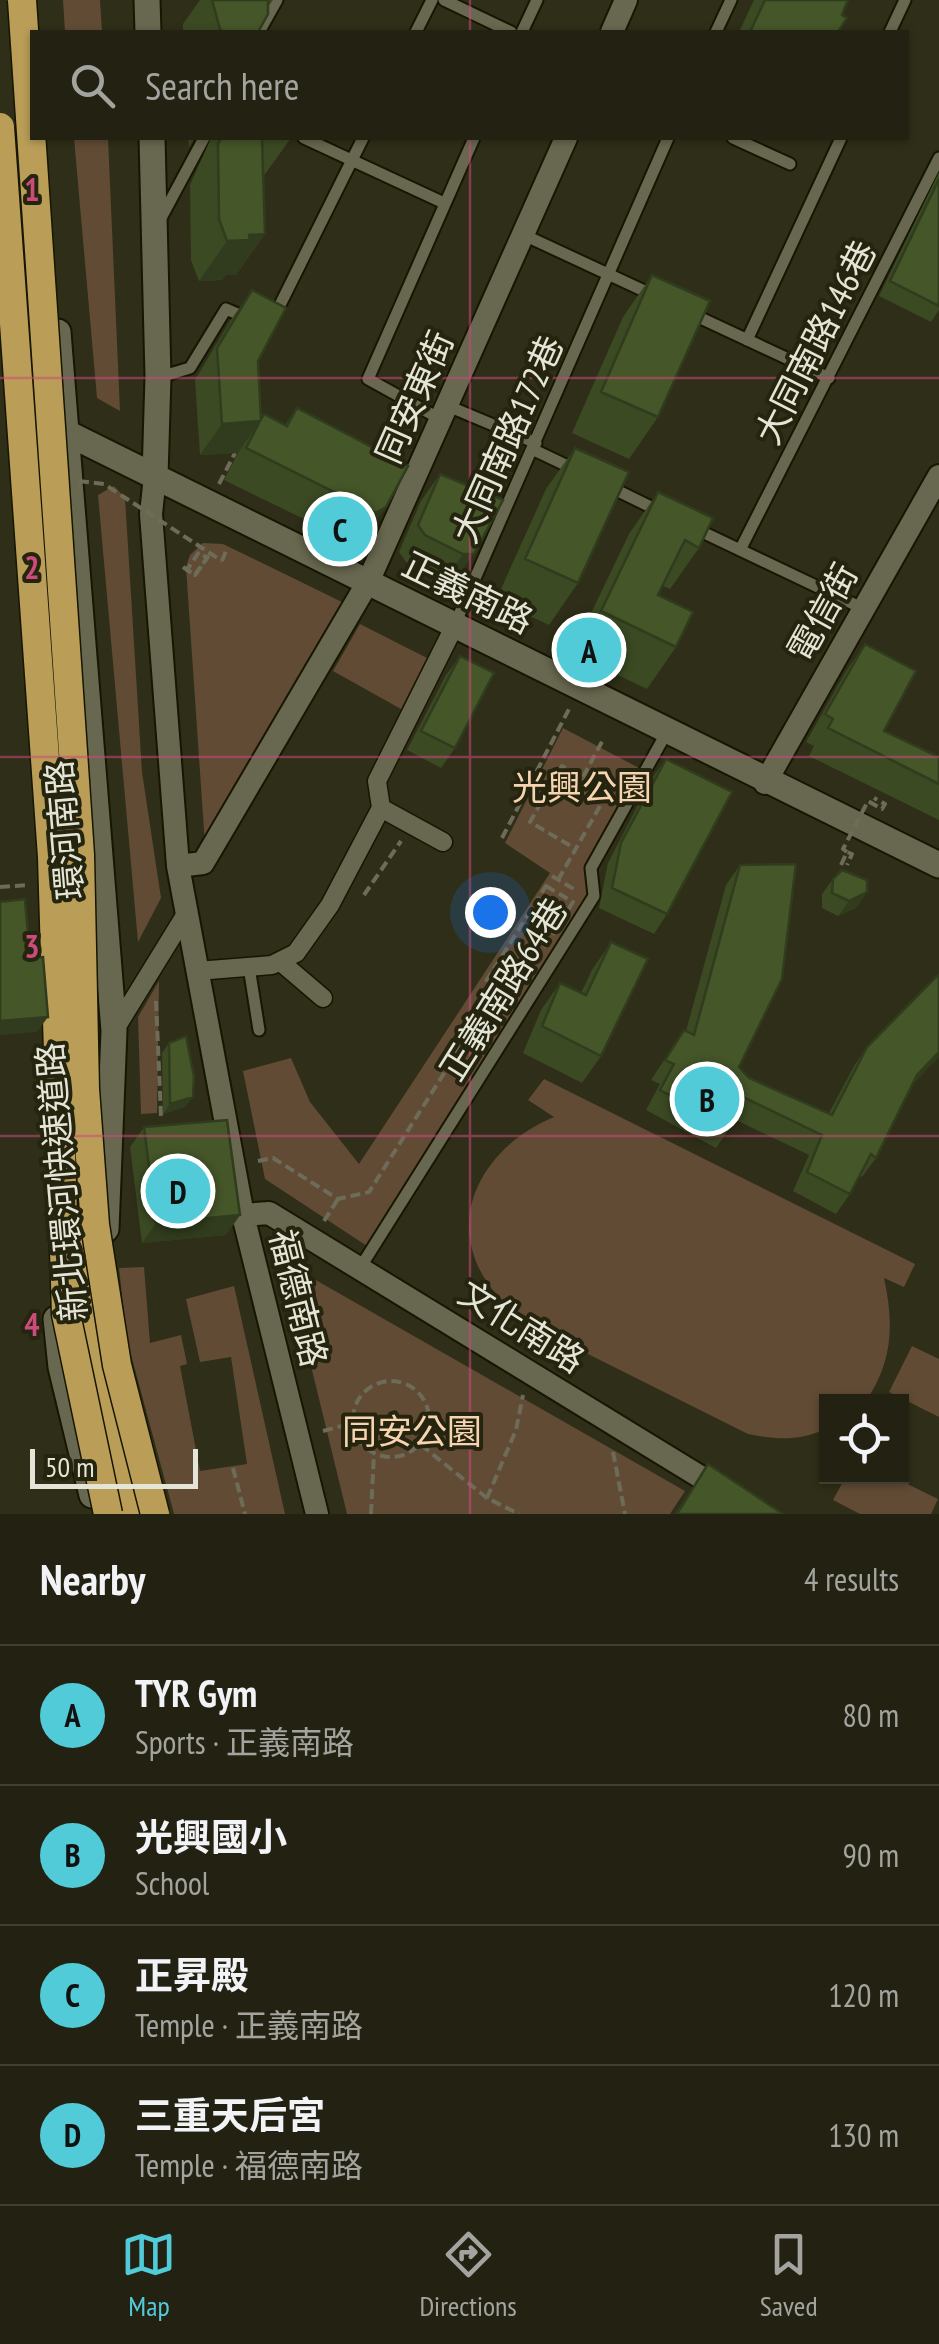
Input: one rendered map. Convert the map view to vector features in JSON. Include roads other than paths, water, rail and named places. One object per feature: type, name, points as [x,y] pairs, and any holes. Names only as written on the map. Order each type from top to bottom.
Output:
[{"type":"highway","name":"新北環河快速道路","points":[[25,0],[30,76]]},
{"type":"highway","name":"新北環河快速道路","points":[[0,127],[25,441],[57,985],[66,1314],[108,1514]]},
{"type":"highway","name":"新北環河快速道路","points":[[34,140],[67,638],[95,1225],[117,1365],[156,1514]]},
{"type":"highway","points":[[57,985],[73,1096],[85,1303],[129,1514]]},
{"type":"street","points":[[25,0],[30,33]]},
{"type":"street","points":[[147,0],[148,30]]},
{"type":"street","points":[[613,30],[626,0]]},
{"type":"street","points":[[0,127],[46,818],[52,1279],[61,1367],[97,1514]]},
{"type":"street","name":"環河南路","points":[[40,140],[114,1031],[104,1251],[156,1514]]},
{"type":"street","points":[[152,140],[158,377],[155,476]]},
{"type":"street","name":"同安東街","points":[[178,866],[203,863],[368,582],[565,140]]},
{"type":"street","name":"正義南路","points":[[18,409],[668,730],[765,783],[939,865]]},
{"type":"street","name":"福德南路","points":[[155,476],[150,514],[178,866],[243,1216],[317,1514]]},
{"type":"street","name":"電信街","points":[[765,783],[939,476]]},
{"type":"street","points":[[197,971],[282,963],[296,953],[330,905],[381,808],[377,781],[454,625]]},
{"type":"street","points":[[381,808],[443,842]]},
{"type":"street","points":[[114,1031],[186,914]]},
{"type":"street","points":[[282,963],[323,998]]},
{"type":"street","name":"文化南路","points":[[243,1216],[269,1213],[761,1514]]},
{"type":"lane","points":[[260,30],[276,0]]},
{"type":"lane","points":[[417,30],[432,0]]},
{"type":"lane","points":[[444,0],[508,30]]},
{"type":"lane","points":[[523,30],[537,0]]},
{"type":"lane","points":[[717,30],[731,0]]},
{"type":"lane","points":[[891,30],[905,0]]},
{"type":"lane","points":[[156,228],[203,140]]},
{"type":"lane","points":[[308,140],[444,203]]},
{"type":"lane","points":[[158,377],[190,368],[226,309],[268,328],[362,140]]},
{"type":"lane","points":[[473,140],[368,379],[535,446],[671,516]]},
{"type":"lane","name":"大同南路172巷","points":[[454,625],[667,140]]},
{"type":"lane","points":[[737,140],[790,164]]},
{"type":"lane","points":[[746,340],[840,140]]},
{"type":"lane","name":"大同南路146巷","points":[[740,550],[939,158]]},
{"type":"lane","points":[[524,235],[660,299]]},
{"type":"lane","points":[[677,307],[829,378]]},
{"type":"lane","points":[[688,525],[864,608]]},
{"type":"lane","name":"正義南路64巷","points":[[360,1268],[594,896],[591,868],[668,730]]},
{"type":"lane","points":[[249,967],[259,1030]]},
{"type":"place","name":"正昇殿","points":[[340,529]]},
{"type":"place","name":"TYR Gym","points":[[589,650]]},
{"type":"place","name":"光興國小","points":[[707,1099]]},
{"type":"place","name":"三重天后宮","points":[[178,1191]]},
{"type":"park label","name":"光興公園","points":[[582,787]]},
{"type":"park label","name":"同安公園","points":[[412,1431]]}]
